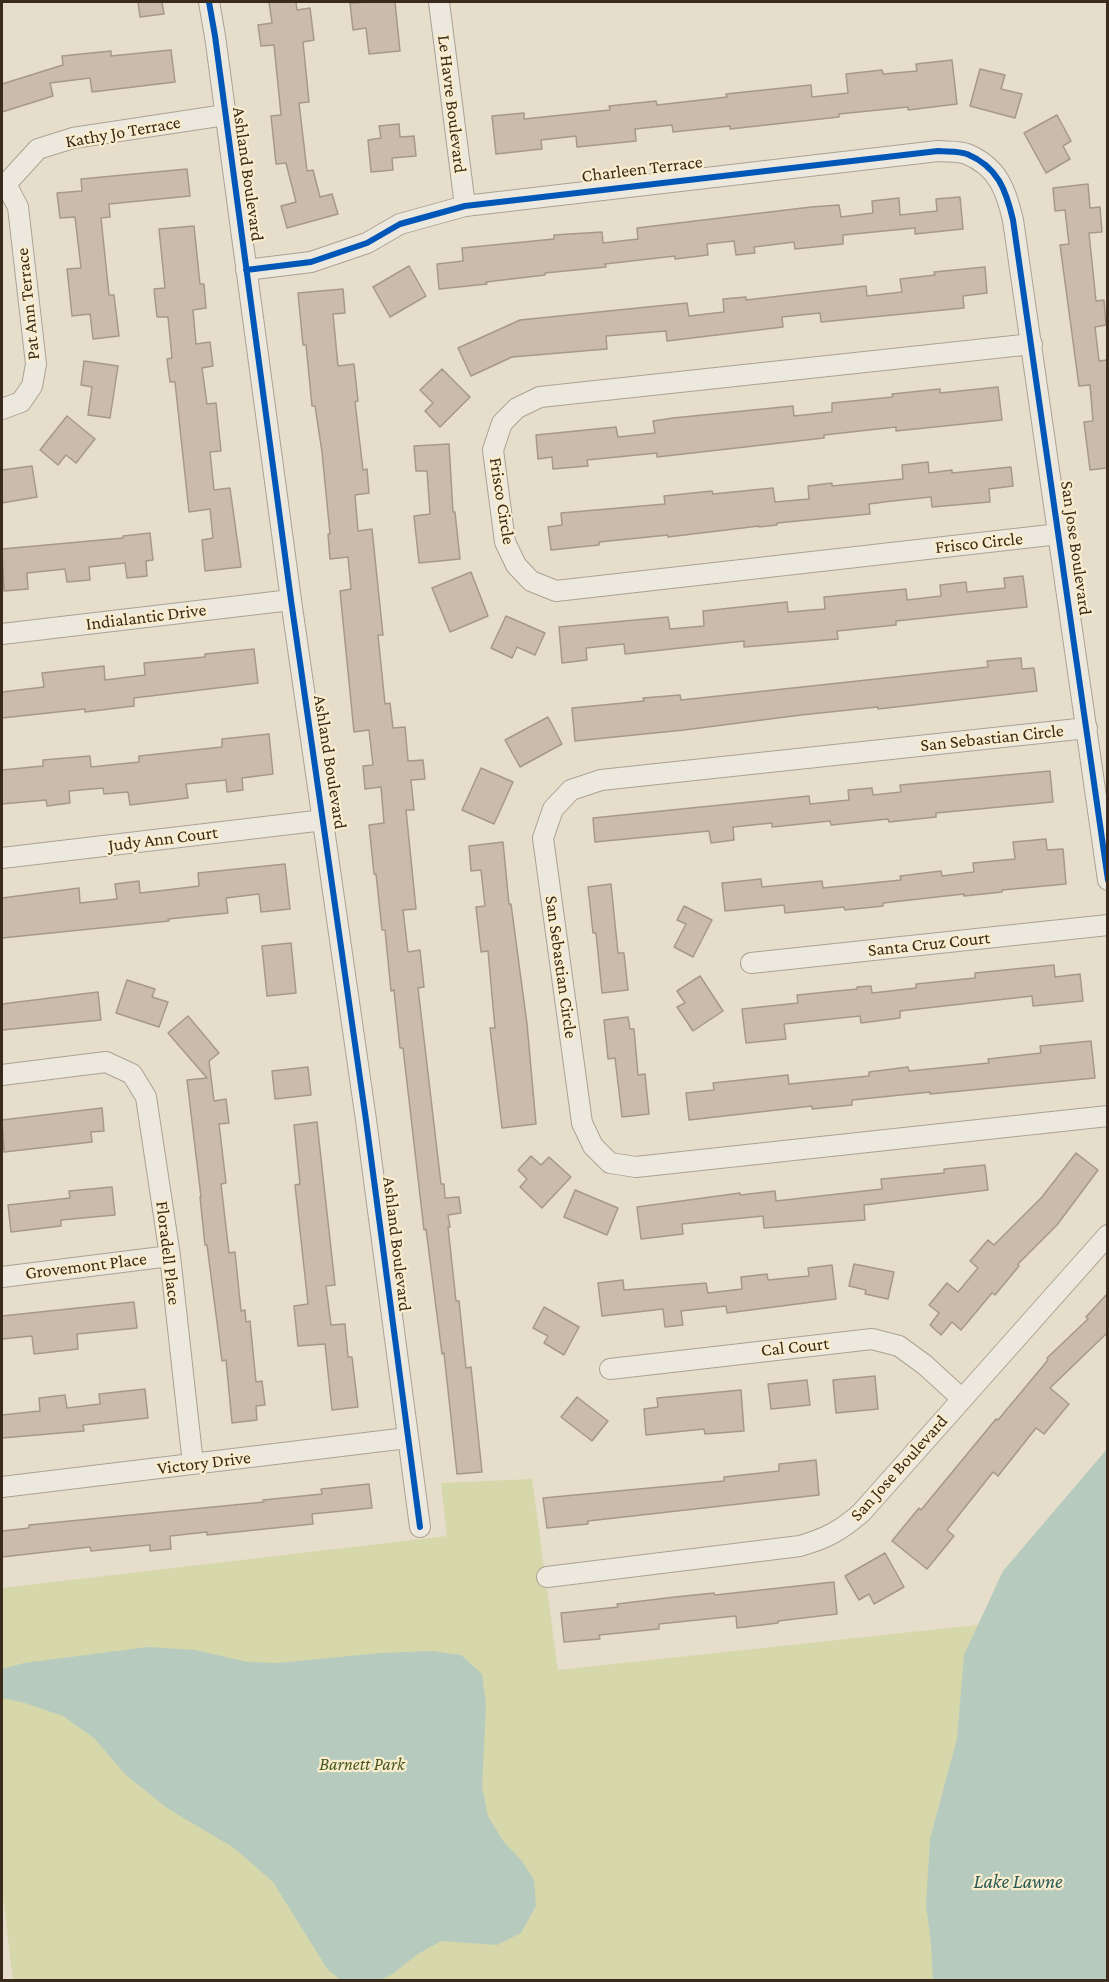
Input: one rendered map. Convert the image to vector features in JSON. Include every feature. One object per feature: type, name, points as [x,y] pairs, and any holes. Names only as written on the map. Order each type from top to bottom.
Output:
[{"type":"street","name":"Ashland Boulevard","points":[[208,2],[366,1120],[420,1527]]},
{"type":"street","name":"Le Havre Boulevard","points":[[439,2],[465,206]]},
{"type":"street","name":"Kathy Jo Terrace","points":[[4,184],[38,150],[73,138],[225,116]]},
{"type":"street","name":"Charleen Terrace","points":[[246,270],[310,262],[368,243],[400,224],[465,206],[939,151],[966,154],[991,168],[1006,190],[1014,220]]},
{"type":"street","name":"Pat Ann Terrace","points":[[2,409],[21,402],[32,386],[36,364],[18,207],[4,184]]},
{"type":"street","name":"San Jose Boulevard","points":[[1014,220],[1107,880]]},
{"type":"street","name":"Frisco Circle","points":[[1032,344],[540,398],[518,408],[501,423],[493,450],[505,542],[516,565],[531,580],[556,591],[1059,534]]},
{"type":"street","name":"Indialantic Drive","points":[[2,634],[291,600]]},
{"type":"street","name":"San Sebastian Circle","points":[[1087,728],[601,780],[572,790],[553,810],[543,838],[582,1123],[593,1146],[610,1163],[636,1167],[1107,1116]]},
{"type":"street","name":"Judy Ann Court","points":[[2,858],[324,820]]},
{"type":"street","name":"Santa Cruz Court","points":[[751,963],[1107,925]]},
{"type":"street","name":"Floradell Place","points":[[2,1075],[106,1062],[132,1074],[146,1097],[170,1256],[193,1464]]},
{"type":"street","name":"San Jose Boulevard","points":[[547,1577],[800,1546],[823,1540],[840,1531],[861,1513],[1107,1235]]},
{"type":"street","name":"Grovemont Place","points":[[2,1277],[170,1256]]},
{"type":"street","name":"Cal Court","points":[[610,1369],[872,1339],[899,1346],[925,1365],[961,1398]]},
{"type":"street","name":"Victory Drive","points":[[2,1487],[407,1438]]},
{"type":"green space","name":"Barnett Park","points":[[532,1479],[558,1670],[1107,1611],[1107,1980],[13,1980],[2,1888],[2,1588],[447,1536],[441,1483]]},
{"type":"water","name":"Lake Lawne","points":[[1107,1449],[1107,1980],[933,1980],[926,1905],[930,1839],[957,1739],[964,1655],[1003,1571]]},
{"type":"water","points":[[148,1647],[195,1650],[248,1662],[278,1663],[380,1653],[432,1651],[461,1655],[482,1674],[486,1704],[482,1787],[488,1816],[503,1841],[522,1861],[534,1880],[536,1906],[521,1933],[497,1945],[441,1941],[418,1954],[391,1975],[379,1980],[341,1980],[328,1970],[273,1882],[234,1848],[167,1808],[126,1775],[94,1738],[63,1716],[2,1698],[2,1669],[24,1663]]},
{"type":"building","points":[[138,2],[162,2],[164,14],[140,17]]},
{"type":"building","points":[[269,2],[296,2],[297,10],[310,8],[314,40],[303,42],[309,102],[299,103],[307,171],[313,170],[320,197],[332,194],[338,214],[287,228],[281,206],[296,202],[286,163],[276,164],[271,116],[281,115],[274,45],[261,46],[258,25],[272,23]]},
{"type":"building","points":[[395,2],[400,51],[369,54],[366,28],[353,30],[350,3]]},
{"type":"building","points":[[171,50],[175,82],[92,92],[90,78],[50,83],[53,96],[2,112],[2,84],[63,65],[62,56],[111,51],[111,56]]},
{"type":"building","points":[[952,60],[957,104],[908,110],[908,107],[839,114],[839,117],[730,129],[730,126],[673,132],[672,125],[635,129],[636,141],[577,147],[576,136],[541,140],[542,149],[496,154],[492,116],[524,113],[524,119],[610,110],[609,106],[656,101],[657,105],[727,97],[726,94],[811,85],[812,97],[848,93],[846,74],[882,70],[883,74],[917,71],[916,64]]},
{"type":"building","points":[[980,69],[1005,75],[1001,89],[1022,94],[1015,118],[970,106]]},
{"type":"building","points":[[1057,115],[1071,141],[1063,146],[1070,159],[1046,173],[1024,133]]},
{"type":"building","points":[[399,124],[400,137],[414,136],[416,156],[392,158],[393,170],[371,172],[368,140],[381,138],[379,126]]},
{"type":"building","points":[[187,169],[190,196],[109,204],[110,217],[101,218],[109,295],[114,295],[119,336],[93,339],[90,314],[72,316],[67,269],[81,268],[75,217],[60,218],[57,193],[82,191],[81,179]]},
{"type":"building","points":[[1088,184],[1090,208],[1100,207],[1102,232],[1089,233],[1096,301],[1104,300],[1106,325],[1095,327],[1099,361],[1107,360],[1107,468],[1090,470],[1084,422],[1093,421],[1090,385],[1079,386],[1060,245],[1069,244],[1065,210],[1055,211],[1053,188]]},
{"type":"building","points":[[960,197],[963,229],[915,234],[915,228],[843,235],[843,244],[795,249],[794,242],[754,247],[755,253],[736,255],[734,241],[707,244],[708,255],[675,259],[675,256],[605,264],[606,267],[545,273],[545,275],[486,282],[487,284],[439,289],[437,264],[463,261],[462,248],[554,239],[554,235],[602,232],[603,243],[638,239],[637,228],[811,207],[839,205],[841,217],[873,213],[872,201],[899,198],[900,215],[937,211],[936,199]]},
{"type":"building","points":[[194,226],[200,284],[204,284],[206,308],[193,310],[196,344],[210,342],[213,366],[202,368],[207,404],[216,403],[221,451],[210,452],[214,490],[230,488],[241,567],[205,571],[202,540],[213,538],[210,509],[189,512],[175,382],[170,382],[167,359],[172,358],[168,317],[157,317],[154,289],[165,288],[159,229]]},
{"type":"building","points":[[409,266],[426,296],[390,317],[373,287]]},
{"type":"building","points":[[985,267],[987,293],[963,296],[964,308],[821,322],[820,313],[782,317],[783,327],[667,341],[666,331],[606,336],[607,349],[512,357],[471,376],[458,348],[520,320],[687,303],[689,316],[724,312],[723,299],[746,297],[746,300],[866,286],[867,296],[902,292],[900,279],[935,275],[934,272]]},
{"type":"building","points":[[343,289],[345,313],[333,314],[338,366],[354,364],[358,401],[355,402],[363,470],[367,469],[369,493],[355,495],[358,531],[372,529],[383,635],[378,635],[385,704],[390,703],[393,728],[405,727],[408,761],[423,760],[425,779],[411,780],[414,810],[406,810],[416,909],[403,910],[408,952],[420,950],[424,987],[418,988],[441,1184],[444,1184],[445,1198],[459,1197],[461,1213],[448,1215],[450,1227],[448,1227],[466,1368],[471,1367],[482,1472],[457,1474],[444,1353],[442,1354],[426,1229],[424,1230],[403,1048],[400,1048],[394,990],[391,991],[385,930],[382,930],[376,874],[374,874],[369,825],[384,823],[381,787],[365,789],[363,766],[373,765],[369,730],[354,732],[340,591],[351,589],[348,557],[330,559],[328,534],[330,534],[322,452],[315,406],[312,406],[306,345],[303,345],[298,293]]},
{"type":"building","points":[[84,361],[118,366],[110,418],[88,415],[92,387],[81,385]]},
{"type":"building","points":[[442,369],[470,397],[440,427],[425,411],[433,403],[420,390]]},
{"type":"building","points":[[998,387],[1002,420],[896,431],[896,427],[824,435],[824,438],[657,457],[657,453],[587,460],[588,466],[553,469],[552,457],[538,459],[536,435],[616,427],[618,437],[655,433],[653,421],[673,418],[793,406],[794,416],[832,412],[832,403],[893,397],[892,394],[940,389],[940,393]]},
{"type":"building","points":[[67,416],[95,439],[76,463],[66,455],[58,465],[40,450]]},
{"type":"building","points":[[449,444],[453,512],[455,512],[460,559],[419,563],[414,516],[430,514],[427,471],[416,471],[414,446]]},
{"type":"building","points":[[928,462],[929,473],[1011,467],[1013,486],[989,489],[990,502],[932,507],[931,497],[892,501],[869,504],[870,514],[668,537],[668,535],[599,542],[599,545],[551,550],[548,527],[562,525],[561,513],[665,504],[664,496],[712,491],[713,494],[773,488],[775,502],[809,499],[808,486],[903,479],[902,465]]},
{"type":"building","points":[[32,466],[37,497],[2,503],[2,470]]},
{"type":"building","points":[[150,533],[153,560],[146,561],[147,576],[127,578],[125,563],[89,567],[90,580],[67,582],[65,569],[27,573],[28,589],[4,591],[2,549],[123,538],[123,536]]},
{"type":"building","points":[[471,572],[488,616],[450,632],[432,588]]},
{"type":"building","points":[[1023,576],[1027,607],[896,621],[896,625],[837,631],[838,639],[744,647],[744,641],[625,654],[624,644],[586,648],[587,660],[562,663],[559,627],[668,617],[670,629],[704,626],[703,611],[787,602],[788,612],[825,609],[824,597],[906,589],[907,600],[941,596],[940,585],[966,582],[967,592],[1005,588],[1004,578]]},
{"type":"building","points":[[506,616],[545,633],[535,655],[517,647],[512,658],[491,648]]},
{"type":"building","points":[[254,649],[258,683],[134,698],[134,706],[2,718],[2,692],[44,687],[42,673],[104,666],[105,680],[145,675],[144,663]]},
{"type":"building","points":[[1021,658],[1022,669],[1034,668],[1037,691],[575,741],[572,708],[644,701],[643,698],[680,695],[681,700],[988,667],[987,661]]},
{"type":"building","points":[[548,717],[562,744],[520,767],[505,740]]},
{"type":"building","points":[[269,734],[273,774],[242,778],[243,790],[227,792],[226,780],[186,784],[188,798],[130,805],[128,792],[104,794],[103,788],[69,791],[70,803],[47,806],[46,800],[2,804],[2,770],[43,766],[43,760],[90,756],[91,767],[139,762],[139,756],[222,747],[222,739]]},
{"type":"building","points":[[481,768],[513,782],[494,824],[462,810]]},
{"type":"building","points":[[1050,771],[1053,802],[936,813],[936,817],[889,822],[888,819],[831,825],[830,821],[772,827],[772,823],[733,827],[734,840],[711,843],[709,831],[595,842],[593,818],[809,796],[810,804],[849,800],[848,790],[872,788],[873,795],[901,792],[900,785]]},
{"type":"building","points":[[1046,839],[1047,850],[1063,849],[1066,884],[883,903],[883,906],[845,910],[844,907],[785,913],[784,905],[725,911],[722,883],[761,879],[762,887],[822,881],[823,888],[901,880],[900,876],[941,871],[942,876],[974,872],[973,863],[1015,859],[1013,842]]},
{"type":"building","points":[[503,842],[509,904],[511,904],[527,1024],[536,1124],[502,1128],[490,1028],[495,1028],[488,951],[481,952],[476,907],[485,906],[481,870],[471,871],[469,846]]},
{"type":"building","points":[[285,864],[290,909],[261,912],[259,894],[226,898],[228,913],[2,938],[2,898],[79,888],[80,903],[117,899],[115,884],[139,881],[140,893],[175,889],[199,886],[198,873]]},
{"type":"building","points":[[611,884],[618,953],[624,953],[628,990],[602,993],[596,933],[593,933],[588,887]]},
{"type":"building","points":[[684,906],[712,920],[693,957],[674,947],[686,924],[677,920]]},
{"type":"building","points":[[291,943],[296,993],[267,996],[262,946]]},
{"type":"building","points":[[1054,965],[1055,977],[1080,974],[1083,1001],[1033,1006],[1032,996],[900,1011],[900,1018],[861,1023],[860,1016],[784,1024],[786,1039],[746,1043],[742,1009],[798,1003],[797,995],[871,986],[872,993],[916,988],[916,984],[975,978],[975,973]]},
{"type":"building","points":[[700,976],[723,1011],[693,1031],[677,1007],[685,1003],[677,991]]},
{"type":"building","points":[[127,980],[155,989],[152,997],[168,1002],[159,1027],[116,1013]]},
{"type":"building","points":[[98,992],[101,1020],[2,1030],[2,1004]]},
{"type":"building","points":[[188,1016],[219,1053],[209,1061],[214,1101],[226,1099],[229,1123],[219,1124],[226,1183],[221,1184],[229,1253],[235,1252],[241,1311],[245,1310],[246,1322],[250,1321],[256,1382],[262,1381],[265,1405],[256,1406],[257,1420],[232,1423],[226,1360],[222,1361],[207,1245],[205,1245],[187,1080],[207,1078],[168,1033]]},
{"type":"building","points":[[628,1017],[630,1029],[634,1029],[638,1075],[645,1074],[649,1114],[622,1117],[615,1058],[608,1059],[604,1020]]},
{"type":"building","points":[[1091,1041],[1095,1078],[852,1100],[852,1105],[812,1109],[812,1106],[689,1120],[686,1093],[714,1090],[713,1083],[788,1075],[789,1084],[869,1076],[869,1072],[908,1067],[909,1071],[989,1063],[988,1059],[1041,1053],[1040,1046]]},
{"type":"building","points":[[308,1067],[311,1095],[275,1099],[272,1071]]},
{"type":"building","points":[[102,1108],[104,1131],[91,1132],[92,1142],[4,1152],[2,1120]]},
{"type":"building","points":[[317,1122],[335,1285],[326,1286],[331,1325],[345,1324],[348,1357],[352,1357],[358,1407],[332,1410],[325,1344],[298,1346],[294,1306],[308,1304],[295,1185],[300,1184],[294,1125]]},
{"type":"building","points":[[1076,1153],[1098,1170],[1057,1225],[1018,1264],[1019,1266],[995,1295],[992,1293],[961,1330],[952,1322],[941,1335],[930,1325],[939,1313],[929,1305],[947,1283],[958,1292],[978,1268],[970,1261],[988,1240],[994,1245],[1042,1197]]},
{"type":"building","points":[[531,1156],[541,1165],[549,1157],[571,1177],[542,1208],[520,1187],[527,1179],[518,1170]]},
{"type":"building","points":[[985,1165],[988,1190],[864,1205],[865,1220],[764,1228],[763,1216],[682,1224],[683,1234],[641,1239],[637,1207],[740,1193],[740,1195],[775,1191],[776,1201],[882,1189],[881,1179],[944,1173],[944,1169]]},
{"type":"building","points":[[112,1187],[115,1215],[61,1220],[61,1226],[11,1232],[8,1205],[70,1198],[69,1191]]},
{"type":"building","points":[[575,1190],[618,1208],[607,1235],[564,1217]]},
{"type":"building","points":[[854,1264],[894,1272],[888,1299],[865,1294],[866,1290],[849,1286]]},
{"type":"building","points":[[832,1265],[836,1299],[727,1313],[726,1306],[681,1311],[683,1325],[665,1327],[663,1309],[602,1316],[598,1283],[623,1280],[624,1290],[706,1283],[708,1293],[742,1289],[741,1277],[767,1274],[768,1280],[809,1276],[808,1268]]},
{"type":"building","points":[[1107,1294],[1107,1333],[1050,1388],[1069,1404],[1044,1434],[1036,1428],[998,1476],[993,1472],[947,1530],[954,1536],[927,1569],[892,1541],[919,1508],[921,1510],[996,1419],[998,1420],[1048,1360],[1047,1358],[1088,1319],[1086,1317]]},
{"type":"building","points":[[134,1302],[137,1328],[77,1334],[78,1349],[34,1354],[32,1336],[2,1339],[2,1316]]},
{"type":"building","points":[[544,1307],[579,1327],[564,1355],[544,1343],[548,1336],[533,1328]]},
{"type":"building","points":[[875,1376],[878,1409],[836,1413],[833,1380]]},
{"type":"building","points":[[807,1380],[810,1405],[771,1409],[768,1384]]},
{"type":"building","points":[[145,1389],[148,1418],[83,1425],[84,1431],[2,1438],[2,1415],[40,1411],[39,1398],[65,1395],[67,1408],[100,1404],[99,1394]]},
{"type":"building","points":[[741,1390],[744,1431],[705,1434],[704,1429],[646,1435],[644,1409],[658,1407],[657,1398]]},
{"type":"building","points":[[577,1397],[608,1421],[592,1441],[561,1417]]},
{"type":"building","points":[[816,1460],[819,1495],[588,1521],[588,1524],[547,1528],[543,1498],[724,1481],[724,1477],[779,1471],[779,1464]]},
{"type":"building","points":[[369,1484],[372,1508],[312,1514],[313,1524],[207,1535],[207,1532],[170,1536],[171,1549],[150,1551],[150,1545],[91,1551],[90,1547],[2,1557],[2,1531],[29,1528],[29,1525],[264,1502],[263,1500],[322,1494],[321,1489]]},
{"type":"building","points":[[885,1553],[904,1587],[874,1604],[869,1594],[859,1600],[845,1576]]},
{"type":"building","points":[[834,1582],[837,1614],[737,1628],[736,1616],[659,1624],[659,1629],[599,1635],[600,1639],[564,1642],[561,1613],[618,1607],[617,1604],[675,1597]]},
{"type":"cycle path","points":[[209,2],[291,600],[366,1120],[420,1527]]},
{"type":"cycle path","points":[[246,270],[311,262],[367,243],[400,224],[465,206],[938,151],[964,153],[978,159],[993,173],[1004,189],[1013,220],[1108,880]]}]
